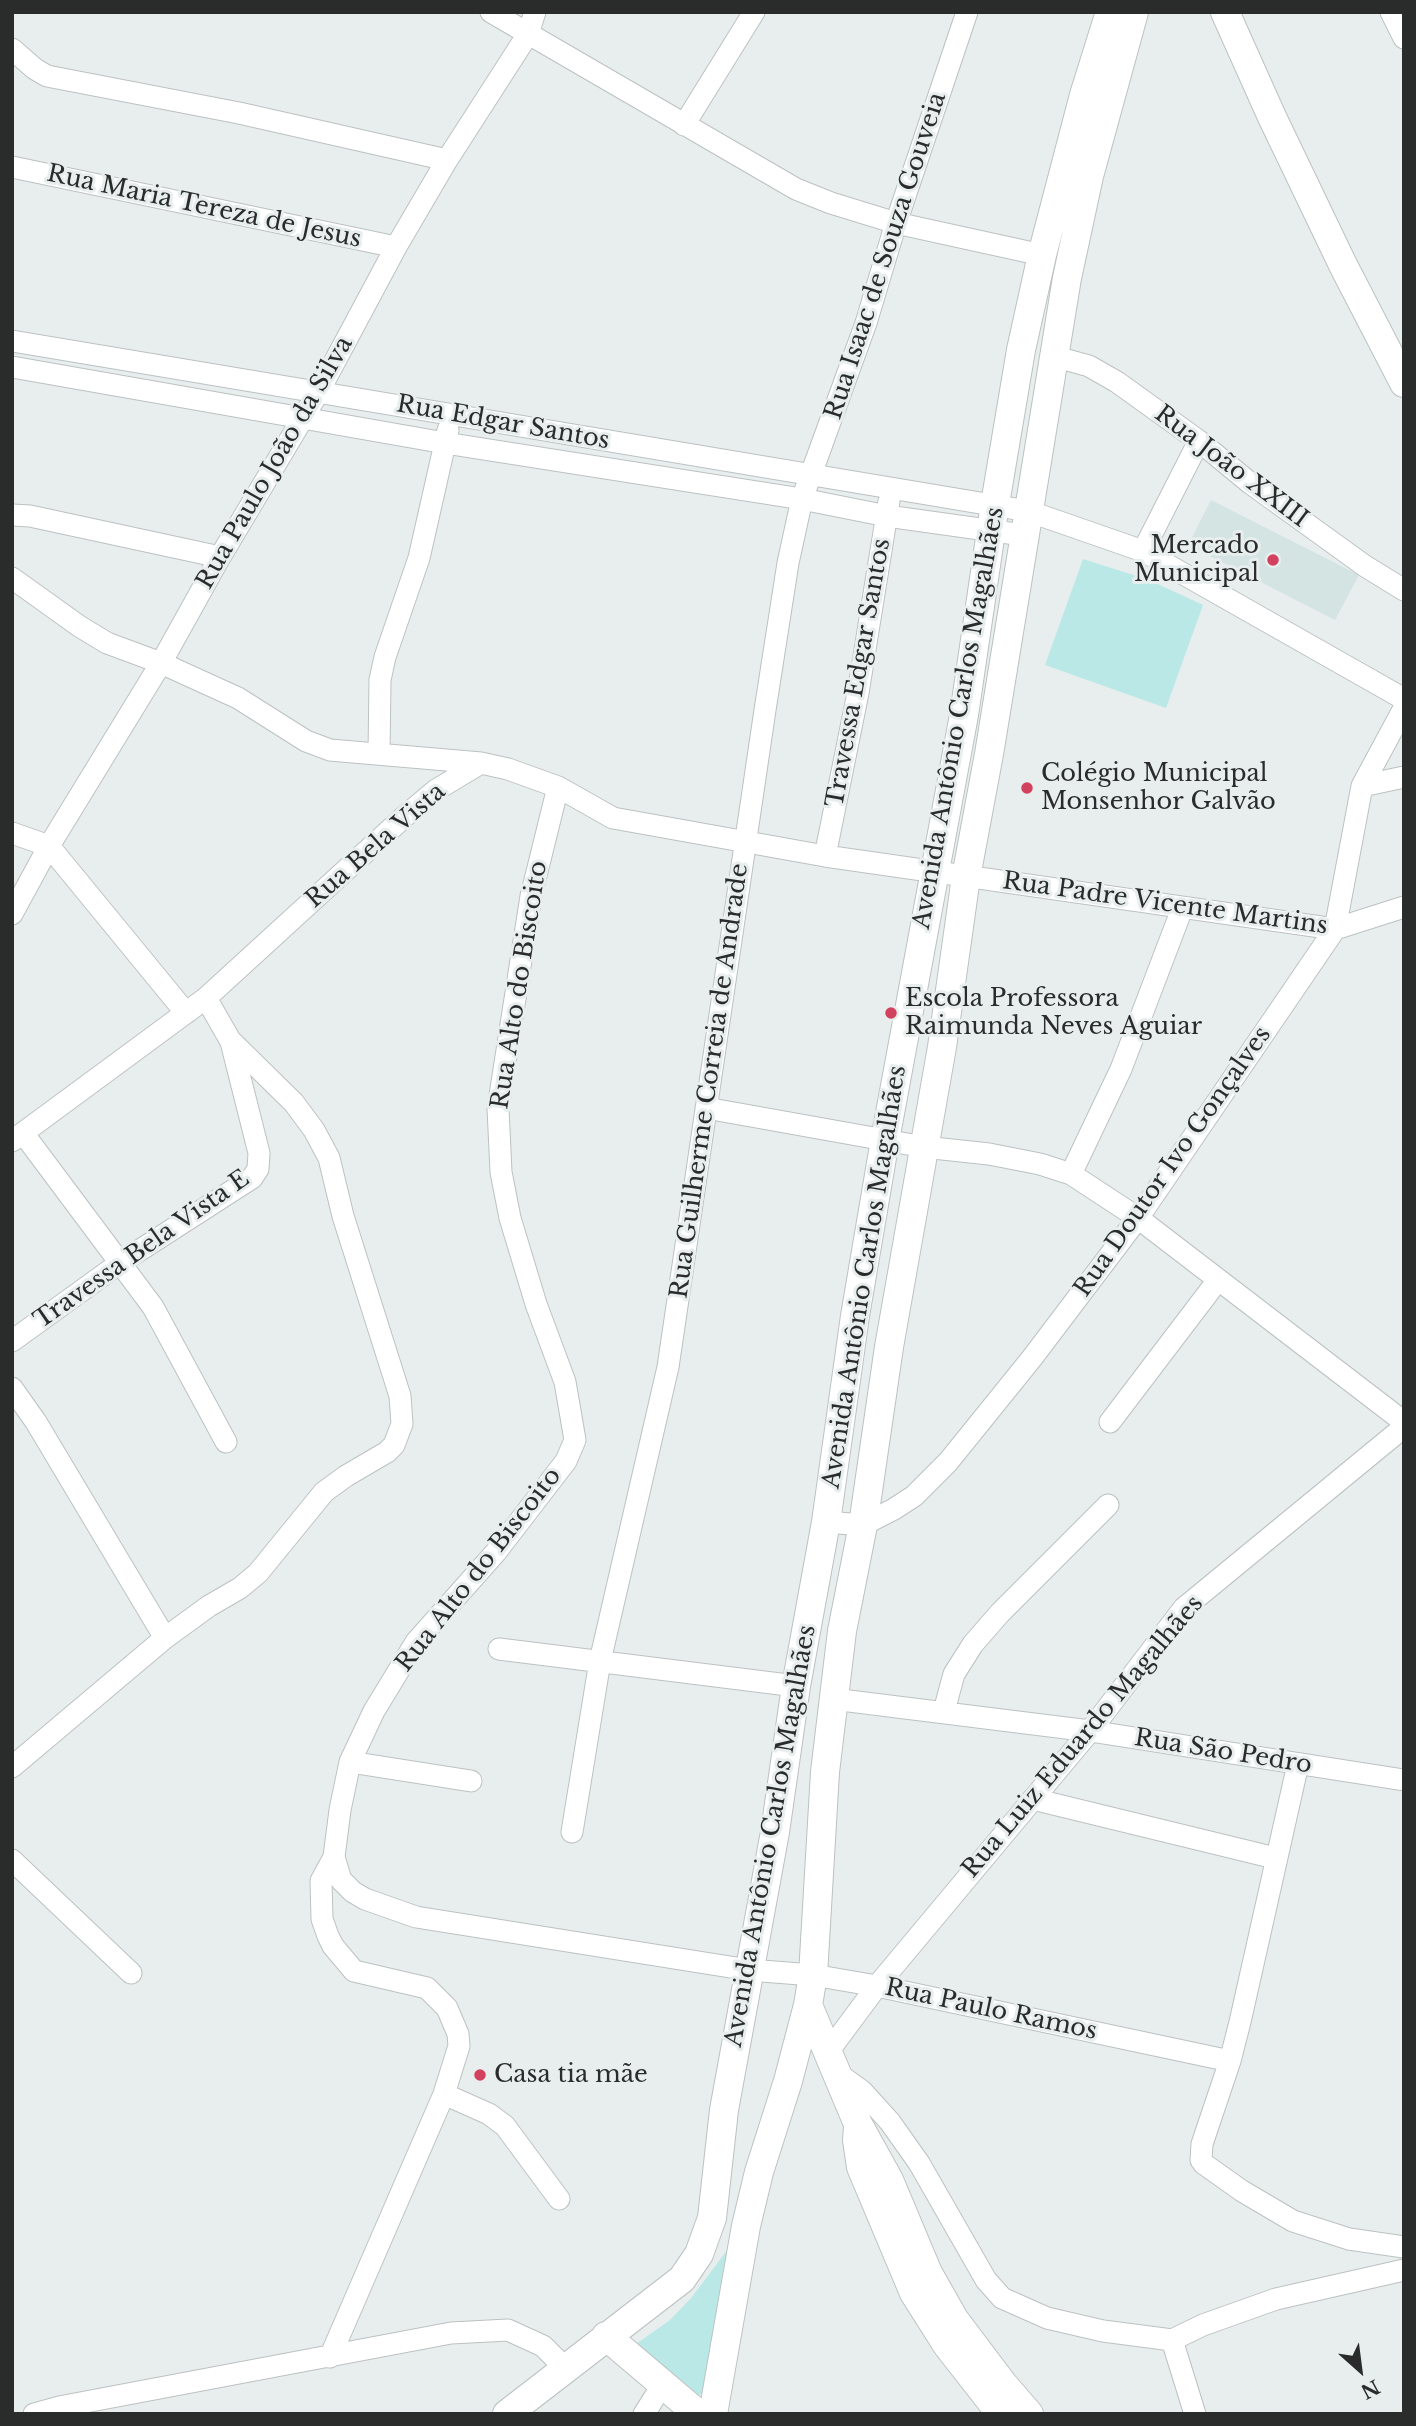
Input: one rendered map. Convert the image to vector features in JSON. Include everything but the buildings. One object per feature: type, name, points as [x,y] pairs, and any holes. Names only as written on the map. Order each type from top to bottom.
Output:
[{"type":"main road","name":"Avenida Antônio Carlos Magalhães","points":[[507,2414],[682,2279],[699,2254],[712,2218],[724,2110],[775,1832],[796,1686],[826,1522],[855,1316],[884,1140],[964,715],[1021,350],[1042,255],[1084,95],[1110,12]]},
{"type":"main road","name":"Avenida Antônio Carlos Magalhães","points":[[713,2414],[746,2226],[808,2005],[813,1975],[824,1785],[842,1631],[863,1525],[889,1347],[942,1047],[966,877],[989,754],[1067,278],[1089,176],[1134,12]]},
{"type":"main road","points":[[1225,12],[1337,253],[1400,367]]},
{"type":"main road","points":[[808,2005],[858,2124],[884,2170],[928,2273],[954,2319],[1029,2414]]},
{"type":"main road","points":[[858,2124],[857,2140],[861,2167],[914,2293],[947,2345],[1001,2414]]},
{"type":"main road","points":[[712,2218],[746,2226]]},
{"type":"main road","points":[[606,2336],[698,2414]]},
{"type":"street","points":[[491,12],[796,189],[896,223],[1042,255]]},
{"type":"street","name":"Rua Paulo João da Silva","points":[[12,914],[49,846],[161,663],[220,557],[319,391],[396,247],[447,160],[528,34],[535,12]]},
{"type":"street","points":[[684,125],[754,12]]},
{"type":"street","name":"Rua Isaac de Souza Gouveia","points":[[802,499],[866,323],[896,223],[967,12]]},
{"type":"street","points":[[1391,12],[1404,38]]},
{"type":"street","points":[[12,49],[47,76],[239,113],[447,160]]},
{"type":"street","name":"Rua Maria Tereza de Jesus","points":[[12,167],[396,247]]},
{"type":"street","name":"Rua Edgar Santos","points":[[12,341],[812,476],[995,504],[1026,523]]},
{"type":"street","points":[[73,377],[78,351]]},
{"type":"street","name":"Rua João XXIII","points":[[1053,356],[1100,371],[1199,441],[1250,483],[1365,566],[1404,590]]},
{"type":"street","name":"Rua Edgar Santos","points":[[12,367],[445,443],[802,499],[887,516],[991,532],[1026,523]]},
{"type":"street","points":[[379,753],[380,680],[385,657],[419,558],[452,415]]},
{"type":"street","points":[[1143,551],[1199,441]]},
{"type":"street","name":"Travessa Edgar Santos","points":[[825,856],[858,693],[891,489]]},
{"type":"street","name":"Rua Guilherme Correia de Andrade","points":[[572,1832],[600,1661],[668,1367],[786,576],[802,499]]},
{"type":"street","points":[[12,515],[30,516],[220,557]]},
{"type":"street","points":[[1026,523],[1143,551],[1404,699]]},
{"type":"street","points":[[12,578],[107,643],[161,663],[238,698],[306,741],[330,750],[481,763],[529,775],[558,787],[614,818],[825,856],[966,877]]},
{"type":"street","name":"Rua Doutor Ivo Gonçalves","points":[[863,1525],[914,1496],[948,1462],[1032,1358],[1138,1217],[1335,929],[1362,786],[1404,708]]},
{"type":"street","name":"Rua Bela Vista","points":[[18,1137],[206,998],[405,816],[436,790],[481,763]]},
{"type":"street","points":[[1362,786],[1404,777]]},
{"type":"street","name":"Rua Alto do Biscoito","points":[[330,2357],[444,2094],[459,2046],[458,2034],[447,2008],[427,1988],[354,1970],[333,1946],[328,1936],[322,1919],[321,1881],[334,1857],[350,1762],[374,1711],[416,1642],[496,1552],[565,1461],[575,1440],[565,1382],[536,1304],[510,1218],[501,1172],[498,1108],[531,896],[558,787]]},
{"type":"street","points":[[12,833],[49,846],[186,1013]]},
{"type":"street","name":"Rua Padre Vicente Martins","points":[[966,877],[1335,929],[1404,907]]},
{"type":"street","points":[[1071,1174],[1121,1069],[1182,909]]},
{"type":"street","points":[[12,1767],[165,1638],[258,1573],[324,1492],[346,1476],[378,1459],[394,1445],[402,1424],[400,1396],[343,1216],[329,1158],[294,1103],[230,1040],[206,998]]},
{"type":"street","name":"Travessa Bela Vista E","points":[[12,1341],[120,1263],[252,1178],[258,1168],[259,1153],[230,1040]]},
{"type":"street","points":[[706,1108],[924,1147],[989,1154],[1040,1164],[1071,1174],[1138,1217],[1404,1425]]},
{"type":"street","points":[[18,1137],[120,1263],[165,1327],[226,1442]]},
{"type":"street","points":[[1110,1422],[1217,1280]]},
{"type":"street","points":[[12,1388],[37,1422],[165,1638]]},
{"type":"street","name":"Rua Luiz Eduardo Magalhães","points":[[833,2063],[877,1986],[1090,1731],[1184,1608],[1404,1425]]},
{"type":"street","points":[[944,1712],[954,1674],[973,1644],[1108,1505]]},
{"type":"street","points":[[826,1522],[863,1525]]},
{"type":"street","points":[[499,1649],[796,1686]]},
{"type":"street","name":"Rua São Pedro","points":[[833,1699],[1090,1731],[1404,1780]]},
{"type":"street","points":[[350,1762],[471,1781]]},
{"type":"street","points":[[1298,1764],[1230,2061],[1202,2144],[1201,2160],[1242,2191],[1293,2221],[1349,2239],[1404,2248]]},
{"type":"street","points":[[1033,1799],[1275,1858]]},
{"type":"street","name":"Rua Paulo Ramos","points":[[334,1857],[341,1880],[353,1892],[415,1917],[877,1986],[1230,2061]]},
{"type":"street","points":[[12,1860],[131,1973]]},
{"type":"street","points":[[833,2063],[890,2122],[919,2164],[986,2280],[1002,2298],[1047,2318],[1102,2331],[1172,2340],[1203,2325],[1276,2299],[1404,2270]]},
{"type":"street","points":[[444,2094],[489,2114],[505,2126],[559,2199]]},
{"type":"street","points":[[34,2414],[59,2407],[451,2333],[500,2329],[522,2335],[543,2346],[565,2368]]},
{"type":"street","points":[[1172,2340],[1195,2414]]},
{"type":"street","points":[[644,2414],[663,2384]]},
{"type":"shaded area","name":"Mercado Municipal","points":[[1211,500],[1359,575],[1335,620],[1188,545]]},
{"type":"shaded area","points":[[1083,559],[1149,580],[1203,605],[1166,708],[1045,665]]},
{"type":"shaded area","points":[[731,2245],[709,2390],[699,2395],[636,2344],[670,2320],[692,2297]]},
{"type":"place","name":"Mercado Municipal","points":[[1273,560]]},
{"type":"place","name":"Colégio Municipal Monsenhor Galvão","points":[[1027,788]]},
{"type":"place","name":"Escola Professora Raimunda Neves Aguiar","points":[[891,1013]]},
{"type":"place","name":"Casa tia mãe","points":[[480,2075]]}]
